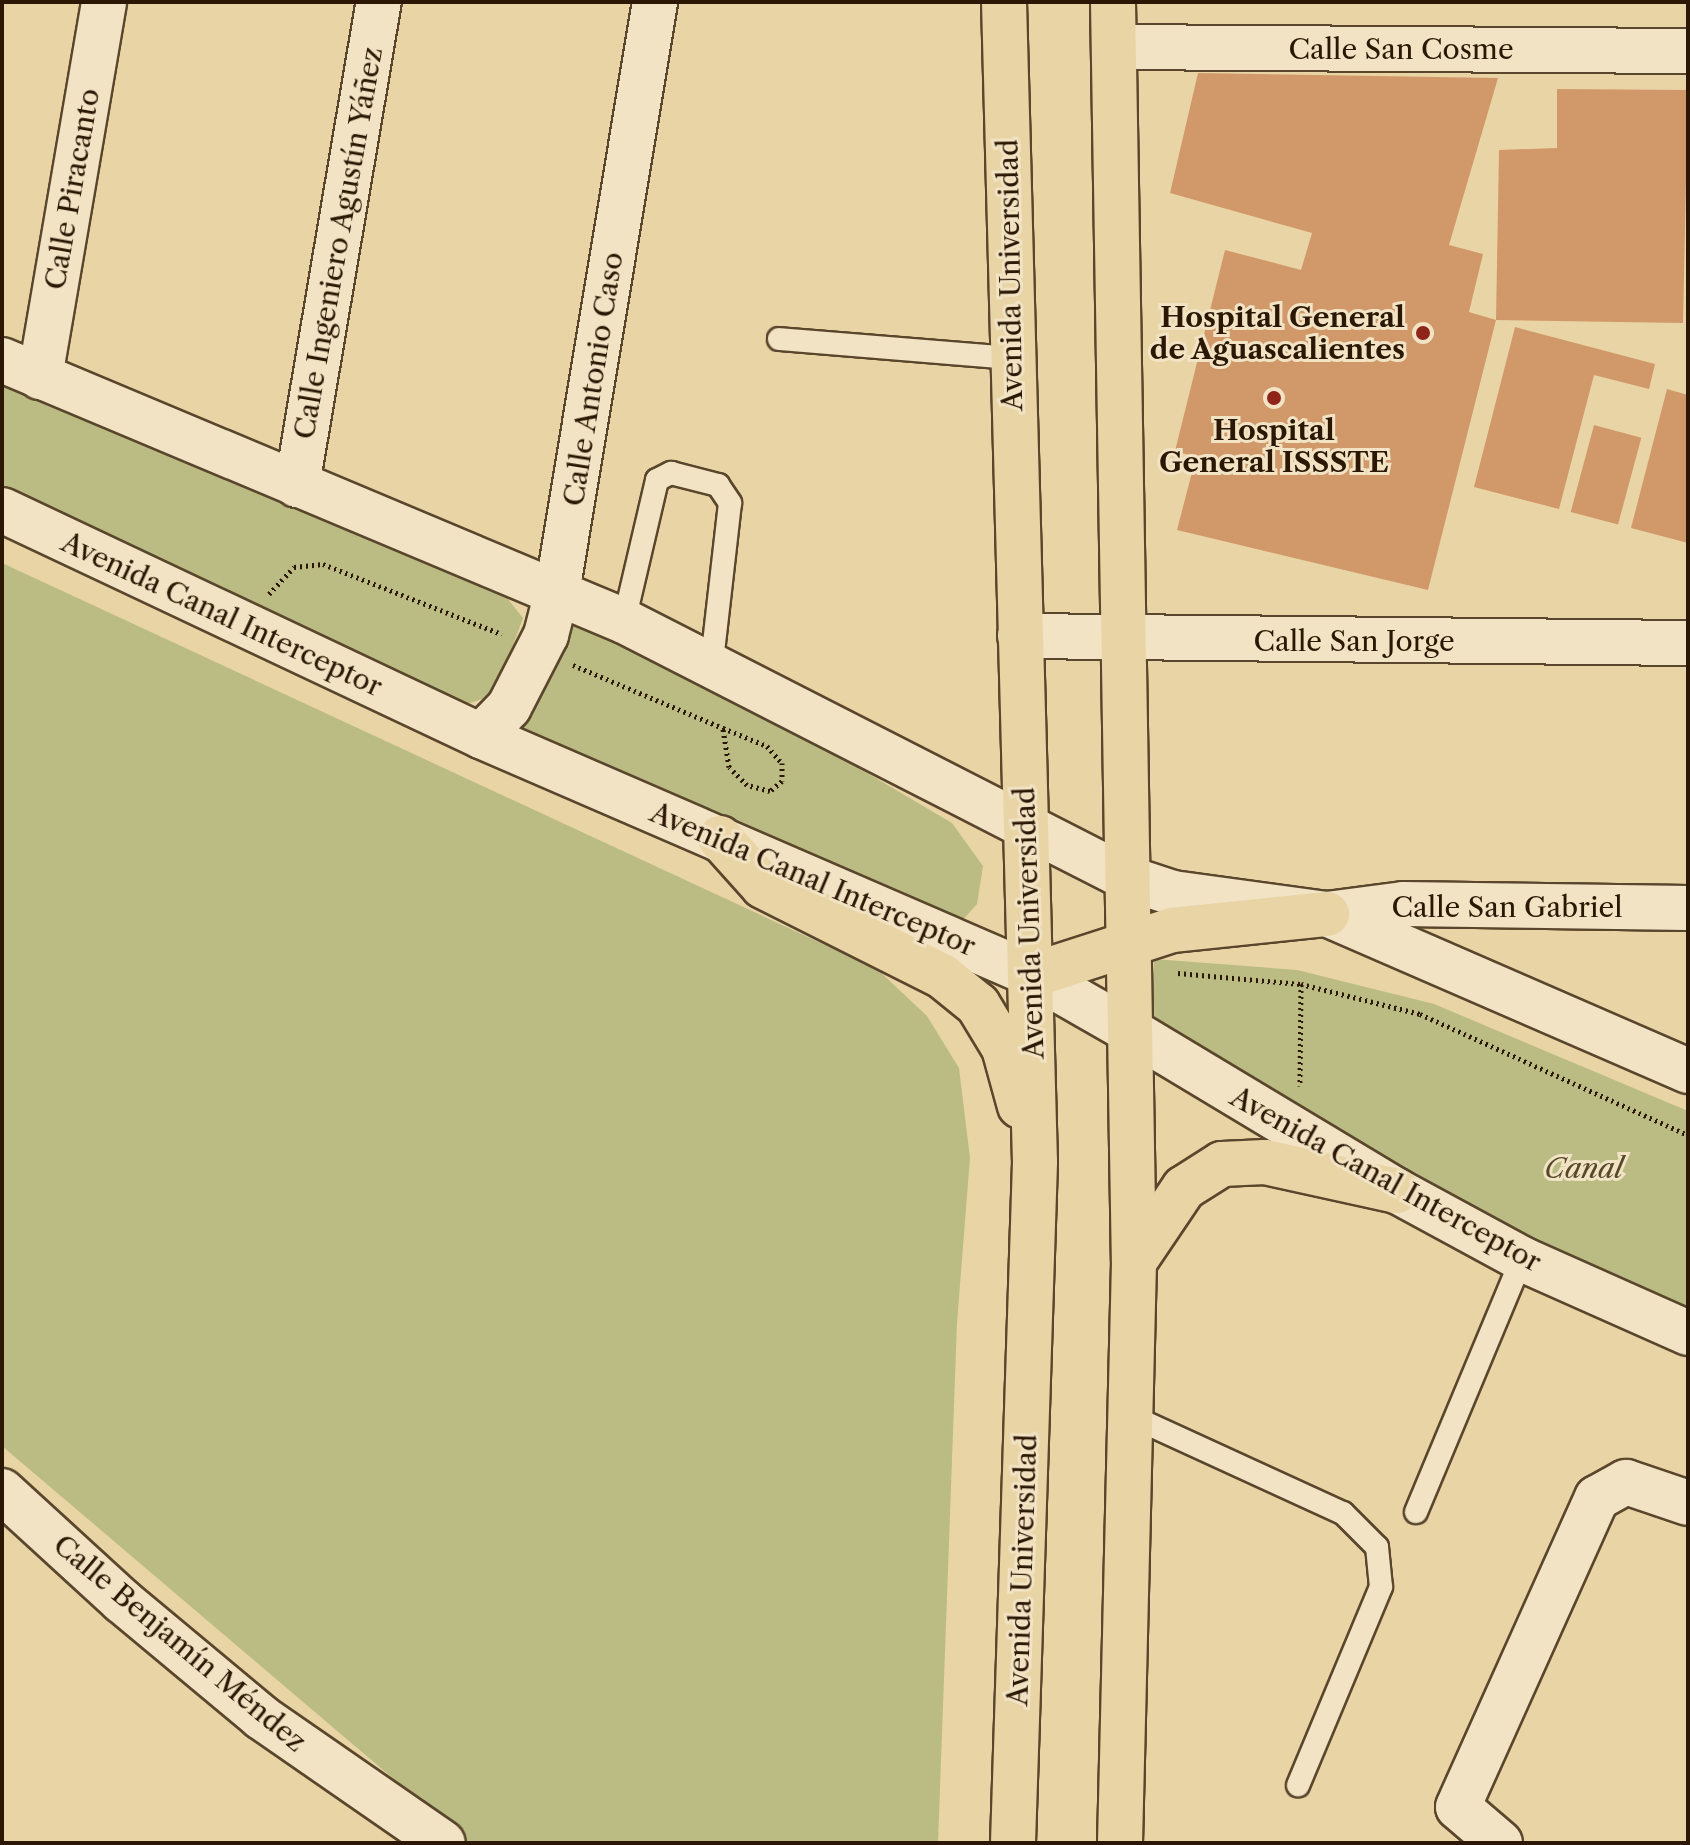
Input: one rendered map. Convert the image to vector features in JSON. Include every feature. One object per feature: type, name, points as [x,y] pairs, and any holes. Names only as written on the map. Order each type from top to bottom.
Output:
[{"type":"main road","name":"Avenida Universidad","points":[[1004,2],[1020,636],[1033,975],[1035,1162],[1013,1843]]},
{"type":"main road","points":[[1113,2],[1134,1262],[1133,1417],[1120,1843]]},
{"type":"main road","points":[[720,838],[763,886],[942,976],[978,1005],[1004,1048],[1035,1162]]},
{"type":"main road","points":[[1033,975],[1128,940],[1253,918],[1327,914]]},
{"type":"main road","points":[[1134,1262],[1184,1188],[1222,1164],[1265,1162],[1397,1191]]},
{"type":"street","name":"Calle Piracanto","points":[[21,368],[104,2]]},
{"type":"street","name":"Calle Ingeniero Agustín Yáñez","points":[[297,485],[379,2]]},
{"type":"street","name":"Calle Antonio Caso","points":[[481,736],[509,707],[546,635],[557,592],[655,2]]},
{"type":"street","name":"Calle San Cosme","points":[[1114,47],[1688,51]]},
{"type":"street","points":[[21,368],[624,621],[712,662],[1127,878],[1173,893],[1327,914],[1688,1071]]},
{"type":"street","name":"Avenida Canal Interceptor","points":[[2,510],[481,736],[1033,975],[1397,1191],[1522,1259],[1688,1333]]},
{"type":"street","name":"Calle San Jorge","points":[[1020,636],[1123,640],[1688,643]]},
{"type":"street","name":"Calle San Gabriel","points":[[1327,914],[1403,904],[1688,908]]},
{"type":"street","points":[[1500,1843],[1458,1807],[1597,1498],[1626,1482],[1688,1503]]},
{"type":"street","name":"Calle Benjamín Méndez","points":[[2,1491],[122,1601],[261,1717],[443,1843]]},
{"type":"lane","points":[[779,339],[1012,358]]},
{"type":"lane","points":[[624,621],[657,480],[671,473],[718,485],[730,503],[712,662]]},
{"type":"lane","points":[[1416,1512],[1522,1259]]},
{"type":"lane","points":[[1133,1417],[1343,1513],[1377,1547],[1381,1587],[1298,1785]]},
{"type":"path","points":[[267,598],[294,567],[323,564],[504,636]]},
{"type":"path","points":[[560,659],[767,746],[782,763],[782,781],[770,791],[747,785],[729,767],[723,728]]},
{"type":"path","points":[[1171,987],[1171,973],[1301,984],[1420,1014],[1688,1135]]},
{"type":"path","points":[[1301,984],[1297,1066],[1302,1097]]},
{"type":"green space","points":[[2,381],[503,593],[523,618],[500,681],[482,699],[464,705],[2,487]]},
{"type":"green space","points":[[2,563],[877,969],[927,1016],[959,1068],[970,1158],[957,1323],[938,1843],[469,1843],[2,1446]]},
{"type":"green space","points":[[572,624],[716,684],[952,823],[983,866],[977,904],[960,923],[890,901],[522,729]]},
{"type":"green space","name":"Canal","points":[[1154,959],[1297,970],[1434,1004],[1688,1111],[1688,1315],[1394,1185],[1149,1040]]},
{"type":"building","points":[[1198,73],[1498,78],[1449,245],[1483,254],[1469,312],[1496,320],[1428,590],[1177,530],[1196,457],[1175,451],[1225,250],[1301,270],[1312,233],[1170,193]]},
{"type":"building","points":[[1557,89],[1688,90],[1683,323],[1496,320],[1499,150],[1557,148]]},
{"type":"building","points":[[1515,327],[1655,364],[1649,389],[1594,375],[1559,509],[1474,487]]},
{"type":"building","points":[[1667,389],[1688,395],[1688,543],[1631,528]]},
{"type":"building","points":[[1594,425],[1641,438],[1618,525],[1571,512]]},
{"type":"place","name":"Hospital General de Aguascalientes","points":[[1423,333]]},
{"type":"place","name":"Hospital General ISSSTE","points":[[1274,398]]}]
